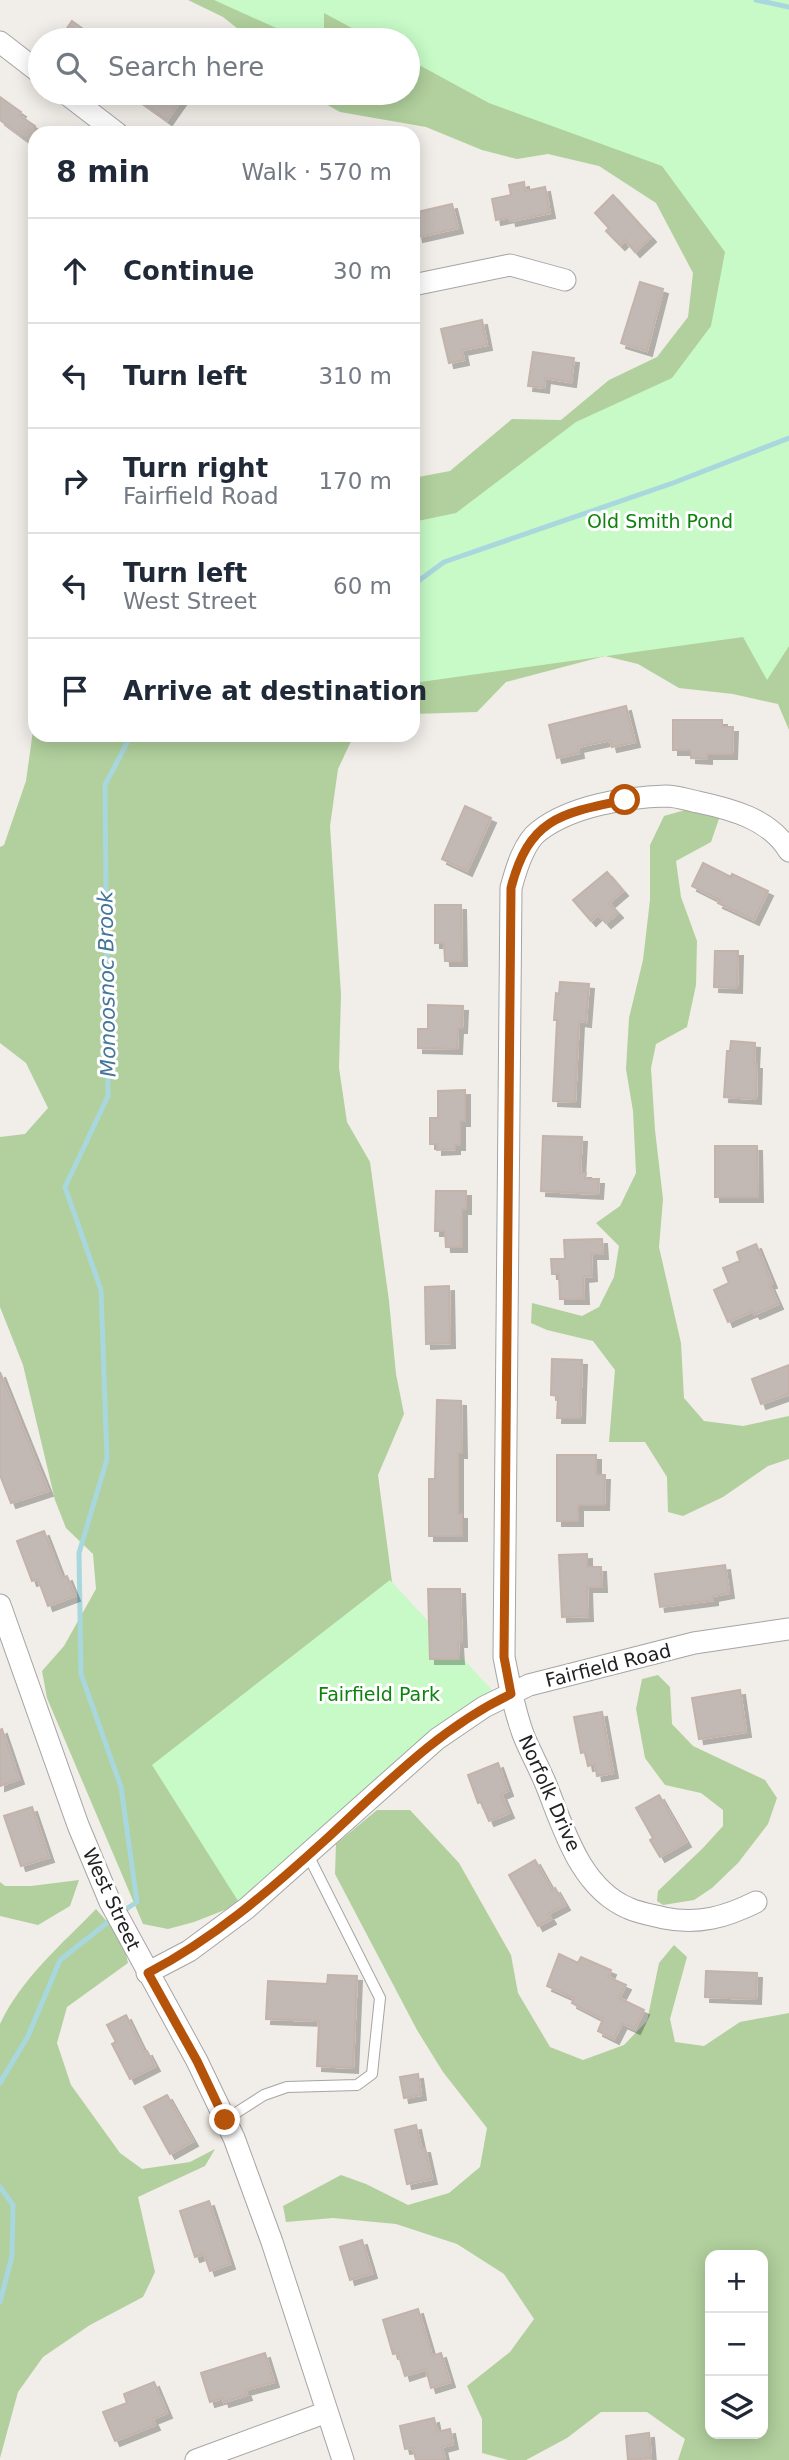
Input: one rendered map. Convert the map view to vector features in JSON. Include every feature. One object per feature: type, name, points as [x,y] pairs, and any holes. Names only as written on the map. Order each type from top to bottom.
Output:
[{"type":"street","points":[[0,42],[28,64]]},
{"type":"street","points":[[81,105],[108,126]]},
{"type":"street","points":[[420,284],[510,265],[565,280]]},
{"type":"street","name":"Norfolk Drive","points":[[756,1902],[732,1914],[696,1921],[627,1908],[606,1894],[575,1855],[565,1835],[523,1734],[511,1694],[504,1657],[511,888],[525,851],[537,832],[573,811],[625,800],[668,796],[719,807],[754,819],[782,840],[789,851]]},
{"type":"street","name":"West Street","points":[[0,1605],[73,1812],[110,1902],[197,2061],[234,2138],[272,2242],[343,2460]]},
{"type":"street","name":"Fairfield Road","points":[[148,1973],[188,1951],[247,1908],[437,1738],[484,1707],[529,1685],[694,1643],[789,1629]]},
{"type":"street","points":[[196,2460],[327,2412]]},
{"type":"lane","points":[[225,2120],[264,2095],[287,2087],[357,2085],[372,2074],[380,1998],[308,1855]]},
{"type":"green space","name":"Old Smith Pond","points":[[188,0],[789,0],[789,730],[778,704],[733,694],[679,688],[638,664],[605,656],[506,682],[477,712],[420,714],[420,477],[450,471],[512,419],[561,420],[609,380],[657,357],[688,317],[693,273],[656,203],[599,166],[548,154],[517,159],[482,150],[426,127],[340,112],[327,105],[420,105],[420,28],[237,28],[223,17]]},
{"type":"green space","name":"Old Smith Pond","points":[[214,0],[789,0],[789,646],[767,680],[743,637],[420,682],[420,521],[456,513],[576,422],[672,378],[711,326],[725,252],[662,166],[489,103],[420,66],[420,28],[352,28],[324,13],[324,28],[276,28]]},
{"type":"green space","points":[[31,742],[351,742],[338,769],[330,826],[341,994],[339,1068],[347,1122],[370,1162],[396,1374],[404,1414],[378,1475],[403,1666],[240,1904],[168,1929],[143,1924],[47,1698],[42,1671],[64,1646],[96,1589],[93,1554],[66,1528],[55,1500],[23,1365],[0,1307],[0,1137],[25,1134],[48,1108],[26,1063],[0,1043],[0,847],[4,845],[26,781]]},
{"type":"green space","points":[[689,809],[720,816],[711,842],[676,861],[681,897],[697,941],[696,985],[687,1027],[656,1044],[651,1068],[663,1199],[659,1247],[681,1343],[684,1398],[704,1421],[743,1426],[789,1416],[789,1459],[768,1466],[723,1497],[683,1516],[668,1512],[667,1477],[645,1442],[609,1442],[615,1370],[593,1341],[547,1330],[531,1323],[532,1303],[582,1316],[599,1307],[614,1277],[619,1246],[596,1223],[620,1206],[636,1173],[633,1111],[626,1069],[629,1018],[643,960],[650,900],[650,845],[664,816]]},
{"type":"green space","name":"Fairfield Park","points":[[390,1580],[504,1703],[240,1904],[152,1765]]},
{"type":"green space","points":[[658,1675],[670,1687],[672,1724],[693,1746],[765,1780],[777,1798],[768,1824],[738,1863],[712,1888],[694,1900],[663,1905],[657,1901],[658,1891],[723,1826],[723,1810],[701,1793],[665,1785],[645,1758],[636,1709],[642,1679]]},
{"type":"green space","points":[[377,1810],[410,1810],[459,1863],[511,1955],[518,1993],[550,2047],[583,2060],[624,2045],[647,2021],[659,1963],[674,1945],[687,1957],[670,2019],[675,2042],[704,2046],[740,2022],[789,2013],[789,2460],[678,2460],[685,2439],[647,2412],[601,2412],[567,2438],[526,2460],[508,2460],[482,2453],[482,2419],[467,2386],[510,2352],[534,2319],[504,2274],[457,2244],[396,2224],[333,2218],[286,2222],[283,2206],[341,2175],[408,2205],[449,2193],[480,2167],[487,2128],[443,2072],[417,2030],[335,1874],[336,1844]]},
{"type":"green space","points":[[79,1880],[70,1906],[38,1925],[0,1916],[0,1882],[5,1886],[31,1886]]},
{"type":"green space","points":[[96,1909],[123,1940],[128,1963],[67,2007],[57,2043],[71,2085],[120,2153],[142,2169],[190,2162],[215,2149],[205,2166],[138,2197],[155,2272],[143,2297],[90,2325],[43,2357],[18,2392],[0,2458],[0,2024],[31,1977]]},
{"type":"building","points":[[72,21],[82,28],[67,28]]},
{"type":"building","points":[[0,97],[35,126],[28,126],[28,141],[0,120]]},
{"type":"building","points":[[146,105],[178,105],[167,120]]},
{"type":"building","points":[[524,182],[525,191],[545,187],[550,213],[511,221],[510,217],[496,220],[492,199],[511,195],[509,185]]},
{"type":"building","points":[[613,195],[651,237],[635,252],[625,240],[620,245],[606,231],[609,228],[595,213]]},
{"type":"building","points":[[452,204],[458,228],[420,237],[420,211]]},
{"type":"building","points":[[640,282],[663,289],[647,351],[621,343]]},
{"type":"building","points":[[482,320],[487,345],[462,350],[464,360],[449,363],[441,329]]},
{"type":"building","points":[[533,352],[574,358],[571,382],[545,378],[544,388],[528,386]]},
{"type":"building","points":[[626,706],[635,742],[612,747],[610,740],[578,747],[579,753],[557,758],[549,725]]},
{"type":"building","points":[[673,720],[722,720],[722,727],[733,727],[732,754],[707,754],[707,759],[691,758],[691,750],[673,750]]},
{"type":"building","points":[[465,806],[491,818],[467,871],[442,859]]},
{"type":"building","points":[[703,863],[768,891],[754,920],[718,903],[720,900],[692,886]]},
{"type":"building","points":[[607,872],[623,891],[609,903],[618,913],[606,923],[598,914],[591,921],[573,900]]},
{"type":"building","points":[[435,905],[461,905],[462,961],[445,961],[444,943],[435,943]]},
{"type":"building","points":[[715,951],[738,951],[737,988],[714,987]]},
{"type":"building","points":[[560,982],[589,984],[586,1022],[579,1021],[575,1102],[553,1101],[557,1020],[554,1020],[556,993],[559,994]]},
{"type":"building","points":[[428,1005],[463,1006],[457,1049],[418,1048],[418,1029],[428,1029]]},
{"type":"building","points":[[731,1041],[755,1043],[756,1099],[724,1097],[727,1051],[730,1051]]},
{"type":"building","points":[[465,1090],[465,1121],[460,1121],[460,1145],[455,1145],[455,1149],[437,1150],[437,1144],[430,1144],[430,1118],[438,1118],[438,1091]]},
{"type":"building","points":[[543,1136],[582,1137],[580,1173],[586,1173],[585,1179],[599,1179],[598,1194],[541,1191]]},
{"type":"building","points":[[715,1146],[757,1146],[758,1197],[715,1197]]},
{"type":"building","points":[[436,1191],[466,1191],[466,1209],[462,1209],[462,1247],[446,1247],[445,1231],[435,1231]]},
{"type":"building","points":[[602,1239],[603,1254],[591,1254],[592,1276],[583,1277],[584,1299],[560,1299],[559,1274],[552,1274],[551,1259],[565,1259],[564,1240]]},
{"type":"building","points":[[756,1244],[778,1304],[728,1322],[714,1290],[729,1283],[723,1268],[740,1261],[737,1252]]},
{"type":"building","points":[[449,1286],[450,1343],[426,1344],[425,1287]]},
{"type":"building","points":[[552,1359],[582,1360],[580,1418],[557,1418],[558,1396],[551,1395]]},
{"type":"building","points":[[789,1365],[789,1394],[761,1404],[752,1379]]},
{"type":"building","points":[[0,1372],[48,1491],[11,1503],[0,1475]]},
{"type":"building","points":[[437,1400],[461,1401],[462,1453],[458,1453],[458,1514],[462,1514],[462,1536],[429,1536],[429,1479],[435,1479]]},
{"type":"building","points":[[557,1455],[596,1455],[596,1475],[605,1475],[604,1505],[578,1505],[578,1521],[557,1521]]},
{"type":"building","points":[[44,1531],[62,1578],[67,1576],[75,1596],[48,1606],[38,1579],[32,1581],[17,1541]]},
{"type":"building","points":[[587,1554],[587,1567],[601,1567],[602,1587],[587,1587],[588,1616],[562,1617],[559,1555]]},
{"type":"building","points":[[725,1565],[729,1593],[713,1596],[713,1600],[660,1607],[655,1574]]},
{"type":"building","points":[[428,1589],[460,1589],[462,1642],[458,1642],[459,1659],[430,1659]]},
{"type":"building","points":[[740,1690],[746,1732],[699,1739],[692,1698]]},
{"type":"building","points":[[602,1712],[613,1773],[597,1776],[595,1764],[588,1766],[585,1752],[581,1753],[574,1717]]},
{"type":"building","points":[[2,1729],[19,1779],[0,1786],[0,1730]]},
{"type":"building","points":[[498,1763],[508,1791],[501,1794],[509,1813],[489,1821],[481,1802],[478,1803],[468,1775]]},
{"type":"building","points":[[659,1795],[686,1842],[660,1857],[636,1808]]},
{"type":"building","points":[[32,1807],[49,1857],[21,1866],[4,1816]]},
{"type":"building","points":[[535,1860],[552,1890],[555,1888],[565,1905],[548,1914],[551,1919],[538,1926],[509,1875]]},
{"type":"building","points":[[559,1954],[578,1963],[581,1957],[611,1970],[608,1977],[626,1985],[619,1998],[644,2010],[635,2029],[622,2023],[614,2039],[598,2031],[603,2019],[572,2003],[574,1998],[547,1986]]},
{"type":"building","points":[[706,1971],[757,1973],[756,1999],[705,1997]]},
{"type":"building","points":[[328,1975],[357,1976],[353,2068],[317,2066],[319,2021],[266,2019],[268,1981],[327,1984]]},
{"type":"building","points":[[126,2015],[144,2052],[147,2051],[155,2066],[130,2079],[112,2044],[116,2042],[107,2025]]},
{"type":"building","points":[[418,2074],[421,2095],[404,2098],[400,2077]]},
{"type":"building","points":[[167,2095],[193,2141],[170,2154],[144,2107]]},
{"type":"building","points":[[416,2125],[432,2179],[407,2184],[395,2130]]},
{"type":"building","points":[[209,2201],[230,2264],[210,2271],[204,2254],[195,2257],[180,2211]]},
{"type":"building","points":[[362,2240],[372,2273],[350,2280],[340,2247]]},
{"type":"building","points":[[418,2309],[432,2356],[441,2353],[450,2382],[431,2388],[426,2369],[405,2376],[398,2353],[393,2354],[383,2320]]},
{"type":"building","points":[[265,2353],[274,2382],[245,2390],[247,2395],[224,2402],[223,2398],[210,2402],[201,2373]]},
{"type":"building","points":[[154,2382],[167,2413],[152,2419],[155,2425],[115,2441],[103,2412],[127,2403],[124,2394]]},
{"type":"building","points":[[434,2418],[437,2432],[450,2429],[453,2444],[442,2447],[445,2460],[416,2460],[413,2448],[405,2449],[400,2426]]},
{"type":"building","points":[[649,2433],[651,2458],[628,2460],[626,2436]]},
{"type":"waterway","name":"Monoosnoc Brook","points":[[756,0],[789,7]]},
{"type":"waterway","name":"Monoosnoc Brook","points":[[420,580],[444,562],[673,483],[789,438]]},
{"type":"waterway","name":"Monoosnoc Brook","points":[[120,1913],[137,1902],[121,1787],[81,1674],[79,1553],[107,1459],[101,1290],[65,1187],[108,1096],[105,785],[127,742]]},
{"type":"waterway","name":"Monoosnoc Brook","points":[[0,2083],[28,2036],[60,1960],[112,1919]]},
{"type":"waterway","name":"Monoosnoc Brook","points":[[0,2187],[13,2205],[12,2256],[0,2302]]},
{"type":"route","points":[[225,2120],[197,2061],[148,1973],[188,1951],[247,1908],[437,1738],[484,1707],[511,1694],[504,1657],[511,888],[525,851],[537,832],[573,811],[625,800]]}]
